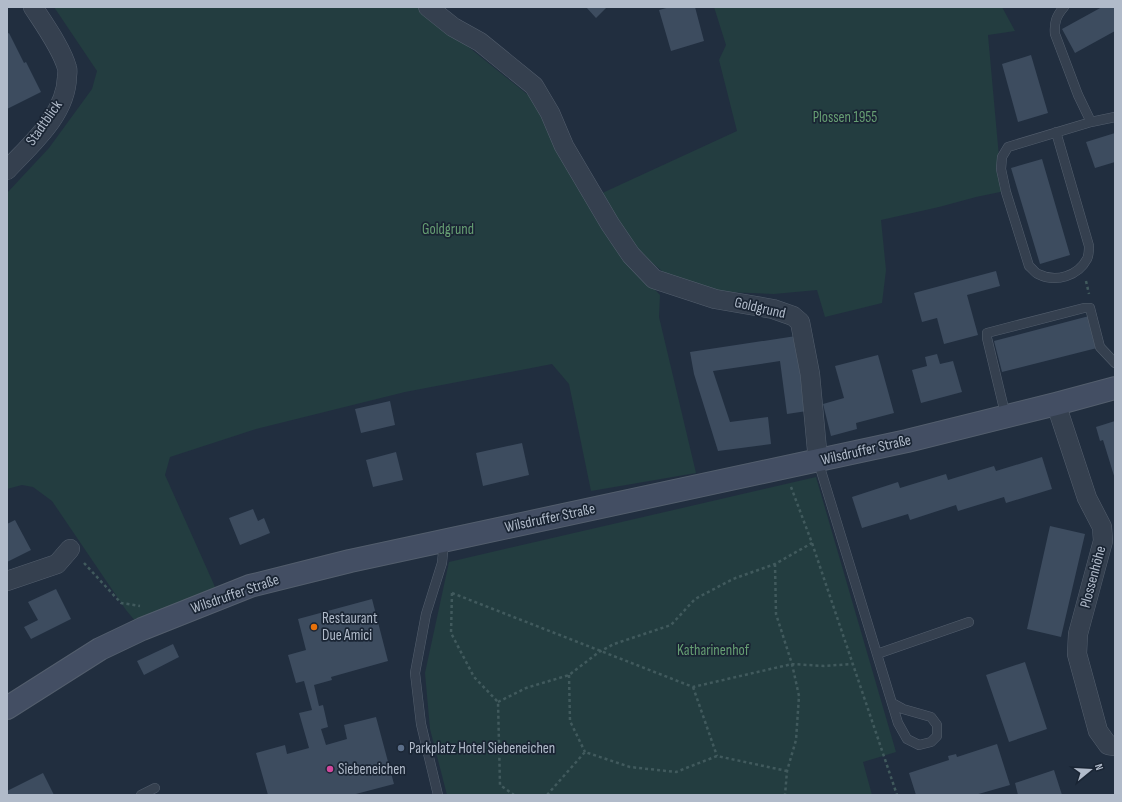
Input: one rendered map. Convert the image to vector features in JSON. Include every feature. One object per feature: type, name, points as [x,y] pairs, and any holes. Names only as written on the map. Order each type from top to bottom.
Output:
[{"type":"main road","name":"Wilsdruffer Straße","points":[[7,708],[100,649],[142,629],[250,586],[350,561],[444,542],[907,441],[1115,388]]},
{"type":"street","name":"Stadtblick","points":[[7,170],[39,136],[55,113],[67,89],[68,69],[56,44],[33,7]]},
{"type":"street","name":"Goldgrund","points":[[428,7],[453,27],[480,42],[534,86],[550,113],[564,146],[610,224],[631,255],[654,279],[715,299],[773,309],[793,316],[800,322],[810,374],[818,461]]},
{"type":"street","name":"Plossenhöhe","points":[[1056,404],[1087,498],[1102,527],[1103,541],[1078,634],[1077,654],[1098,731],[1108,745],[1115,746]]},
{"type":"street","points":[[7,580],[57,564],[70,549]]},
{"type":"lane","points":[[1064,7],[1057,15],[1054,25],[1055,34],[1078,95],[1092,122]]},
{"type":"lane","points":[[1056,132],[1089,246],[1088,257],[1080,269],[1063,278],[1048,277],[1037,274],[1029,266],[1006,192],[1001,169],[1002,156],[1008,147],[1056,132],[1115,117]]},
{"type":"lane","points":[[1006,417],[987,338],[988,333],[1084,308],[1090,308],[1100,347],[1115,363]]},
{"type":"lane","points":[[818,461],[898,723],[907,739],[919,745],[930,742],[937,736],[937,725],[931,717],[903,709],[892,703]]},
{"type":"lane","points":[[438,795],[421,724],[415,673],[426,614],[442,563],[444,542]]},
{"type":"lane","points":[[876,654],[969,622]]},
{"type":"lane","points":[[141,795],[155,788]]},
{"type":"path","points":[[1080,269],[1088,289],[1090,308]]},
{"type":"path","points":[[784,468],[812,543],[897,795]]},
{"type":"path","points":[[498,702],[526,688],[569,675],[599,652],[614,644],[671,625],[695,599],[733,579],[775,564],[812,543]]},
{"type":"path","points":[[70,549],[121,603],[142,606],[160,622]]},
{"type":"path","points":[[442,563],[452,594],[451,633],[474,678],[498,702],[500,785],[514,795]]},
{"type":"path","points":[[775,564],[776,614],[792,664],[799,696],[796,740],[787,771],[785,795]]},
{"type":"path","points":[[452,594],[693,687],[792,664],[824,666],[852,664]]},
{"type":"path","points":[[569,675],[570,721],[585,752],[630,767],[676,772],[717,756],[787,771]]},
{"type":"path","points":[[693,687],[717,756]]},
{"type":"path","points":[[547,795],[585,752]]},
{"type":"green space","points":[[54,7],[419,7],[533,99],[574,181],[619,252],[660,295],[659,317],[696,473],[591,491],[569,384],[552,364],[405,392],[256,429],[170,457],[165,475],[220,598],[142,629],[126,610],[52,501],[33,487],[22,485],[7,489],[7,193],[49,148],[92,89],[97,71]]},
{"type":"green space","name":"Plossen 1955","points":[[714,7],[1002,7],[1015,31],[988,35],[999,157],[1005,191],[881,220],[886,270],[882,303],[825,317],[817,290],[774,294],[723,292],[668,276],[639,252],[598,195],[737,131],[719,60],[726,45]]},
{"type":"green space","name":"Katharinenhof","points":[[816,477],[896,752],[863,762],[872,795],[447,795],[430,729],[425,673],[449,562]]},
{"type":"building","points":[[586,7],[607,7],[596,18]]},
{"type":"building","points":[[670,7],[695,7],[704,41],[671,51],[659,10]]},
{"type":"building","points":[[1102,7],[1115,7],[1115,31],[1075,53],[1062,29]]},
{"type":"building","points":[[9,33],[41,92],[7,109],[7,34]]},
{"type":"building","points":[[1031,55],[1048,113],[1018,122],[1002,64]]},
{"type":"building","points":[[1115,133],[1115,162],[1095,168],[1086,142]]},
{"type":"building","points":[[1042,159],[1070,255],[1040,264],[1011,168]]},
{"type":"building","points":[[996,271],[1000,286],[967,295],[978,335],[944,344],[937,318],[922,322],[914,293]]},
{"type":"building","points":[[1089,316],[1097,348],[1002,372],[994,341]]},
{"type":"building","points":[[796,336],[807,411],[787,414],[780,361],[713,371],[730,422],[768,417],[771,444],[718,451],[694,374],[690,352]]},
{"type":"building","points":[[937,354],[940,364],[953,361],[962,392],[921,403],[912,370],[927,366],[925,357]]},
{"type":"building","points":[[878,355],[894,413],[856,423],[857,429],[831,436],[823,404],[844,398],[835,366]]},
{"type":"building","points":[[390,401],[395,425],[361,433],[355,409]]},
{"type":"building","points":[[1115,421],[1115,479],[1103,440],[1100,441],[1096,427]]},
{"type":"building","points":[[522,443],[529,475],[483,486],[476,453]]},
{"type":"building","points":[[396,452],[403,480],[373,487],[366,460]]},
{"type":"building","points":[[1042,457],[1052,489],[1006,503],[1004,497],[958,511],[956,505],[910,520],[908,514],[862,528],[852,497],[898,482],[900,488],[946,474],[948,480],[994,466],[996,471]]},
{"type":"building","points":[[253,509],[258,521],[264,518],[270,533],[240,545],[229,518]]},
{"type":"building","points":[[15,520],[31,550],[7,562],[7,524]]},
{"type":"building","points":[[1050,526],[1085,534],[1061,637],[1027,629]]},
{"type":"building","points":[[56,589],[71,619],[31,639],[24,627],[38,620],[28,602]]},
{"type":"building","points":[[372,599],[388,661],[331,677],[332,680],[314,685],[319,706],[323,705],[328,727],[321,729],[326,745],[347,739],[344,725],[376,717],[394,784],[352,795],[268,795],[256,753],[285,745],[287,754],[309,748],[299,713],[312,710],[304,681],[296,683],[288,655],[306,650],[298,619]]},
{"type":"building","points":[[173,644],[179,657],[144,675],[137,661]]},
{"type":"building","points":[[1025,662],[1047,729],[1009,742],[986,675]]},
{"type":"building","points":[[997,744],[1010,785],[975,795],[916,795],[909,773],[949,760],[948,756],[956,754],[957,757]]},
{"type":"building","points":[[1054,770],[1062,795],[1018,795],[1015,783]]},
{"type":"building","points":[[43,773],[54,795],[8,795],[7,791]]},
{"type":"place","name":"Restaurant Due Amici","points":[[314,627]]},
{"type":"place","name":"Parkplatz Hotel Siebeneichen","points":[[401,748]]},
{"type":"place","name":"Siebeneichen","points":[[330,769]]}]
